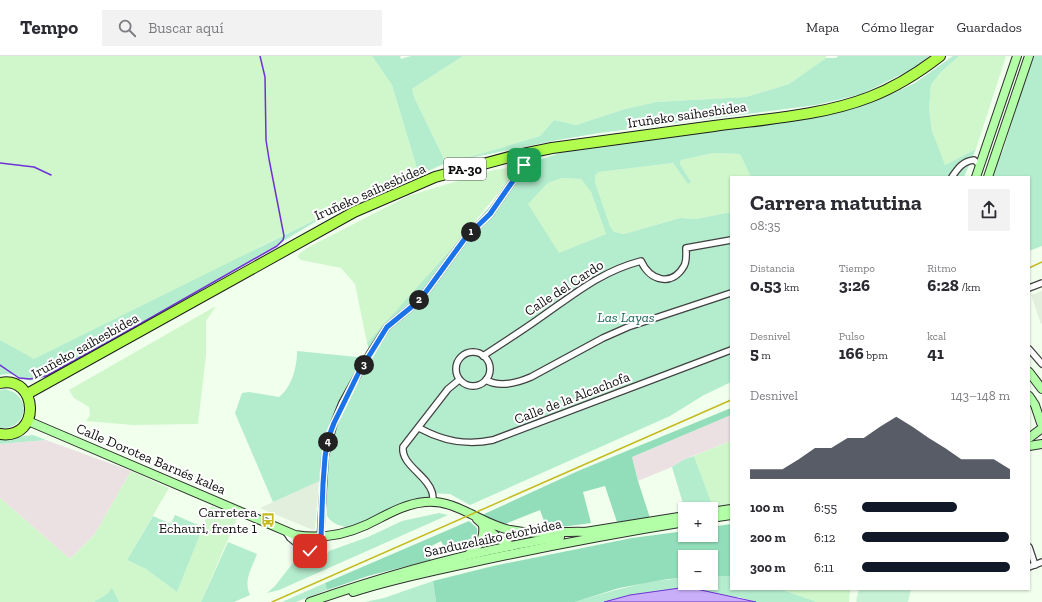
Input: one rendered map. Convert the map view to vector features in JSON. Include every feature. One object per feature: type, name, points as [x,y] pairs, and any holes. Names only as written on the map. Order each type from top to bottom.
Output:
[{"type":"highway","name":"Iruñeko saihesbidea","points":[[27,394],[354,212],[435,177],[475,165],[552,148],[788,116],[837,107],[869,98],[894,86],[921,71],[940,56]]},
{"type":"highway","points":[[0,383],[13,384],[21,388],[27,394],[31,408],[28,421],[22,428],[14,433],[0,434]]},
{"type":"main road","points":[[976,176],[1017,56]]},
{"type":"main road","points":[[988,176],[1030,56]]},
{"type":"main road","points":[[1030,373],[1042,389]]},
{"type":"main road","points":[[1030,398],[1035,405],[1042,427],[1030,437]]},
{"type":"main road","name":"Calle Dorotea Barnés kalea","points":[[28,421],[153,473],[286,532],[308,537],[321,538]]},
{"type":"main road","points":[[1030,446],[1042,444]]},
{"type":"main road","points":[[321,538],[359,528],[400,508],[414,504],[433,502],[450,504],[501,528],[533,533],[573,530],[589,535]]},
{"type":"main road","points":[[718,511],[730,509]]},
{"type":"main road","points":[[718,517],[730,515]]},
{"type":"main road","points":[[476,516],[483,525],[509,545]]},
{"type":"main road","name":"Sanduzelaiko etorbidea","points":[[326,602],[356,592],[441,569],[589,535],[678,517]]},
{"type":"main road","name":"Sanduzelaiko etorbidea","points":[[310,602],[374,580],[427,565],[509,545],[678,523]]},
{"type":"main road","points":[[483,525],[483,538]]},
{"type":"main road","points":[[468,555],[490,531],[501,528]]},
{"type":"main road","points":[[441,569],[457,563],[503,552],[509,545],[509,538],[501,528]]},
{"type":"street","points":[[286,532],[290,538],[306,550],[315,549],[320,544],[323,477],[328,439],[334,423],[356,378],[387,327],[420,300],[466,237],[490,214],[524,165],[530,152]]},
{"type":"street","points":[[953,176],[958,167],[968,161],[974,160],[980,165]]},
{"type":"street","name":"Calle del Cardo","points":[[483,356],[538,320],[593,280],[611,271],[641,261],[644,268],[653,277],[658,279],[670,278],[684,267],[686,261],[686,248],[730,240]]},
{"type":"street","points":[[1030,288],[1042,283]]},
{"type":"street","points":[[486,380],[502,385],[519,382],[603,338],[628,327],[730,293]]},
{"type":"street","name":"Calle de la Alcachofa","points":[[419,428],[451,442],[469,443],[493,440],[730,350]]},
{"type":"street","points":[[1030,350],[1042,364]]},
{"type":"street","points":[[470,352],[479,353],[483,356],[489,364],[490,370],[486,380],[478,386],[463,384],[456,375],[456,365],[461,356],[470,352]]},
{"type":"street","points":[[433,502],[432,491],[402,453],[403,447],[448,389],[459,380]]},
{"type":"street","points":[[1030,554],[1032,566],[1042,562]]},
{"type":"shaded area","points":[[1042,291],[1042,323],[1041,324],[1031,295]]},
{"type":"shaded area","points":[[730,415],[730,441],[683,460],[672,467],[638,481],[632,457]]},
{"type":"shaded area","points":[[46,440],[131,471],[95,534],[70,559],[0,498],[0,444]]},
{"type":"shaded area","points":[[319,481],[315,528],[313,530],[260,508]]},
{"type":"shaded area","points":[[678,588],[678,590],[701,590],[756,602],[604,602],[630,595]]},
{"type":"green space","points":[[0,56],[372,56],[392,85],[419,175],[335,210],[261,246],[107,332],[34,360],[0,340]]},
{"type":"green space","points":[[372,56],[400,56],[401,59],[411,56],[463,56],[412,89],[414,97],[446,163],[419,175],[392,85]]},
{"type":"green space","points":[[463,56],[826,56],[826,58],[789,84],[746,97],[656,102],[625,109],[576,125],[554,120],[540,136],[446,163],[414,97],[412,89]]},
{"type":"green space","points":[[838,56],[929,56],[914,68],[862,94],[816,105],[599,133],[460,160],[540,136],[554,120],[576,125],[625,109],[656,102],[746,97],[789,84],[826,58],[836,58]]},
{"type":"green space","name":"Las Layas","points":[[953,56],[959,56],[940,73],[931,85],[929,109],[932,131],[945,165],[976,149],[964,176],[751,176],[740,154],[713,153],[681,160],[680,164],[691,182],[688,184],[673,163],[599,172],[595,175],[595,182],[610,226],[614,232],[624,234],[680,218],[696,219],[730,212],[730,382],[704,395],[670,416],[470,505],[450,494],[429,493],[433,502],[400,508],[364,525],[350,528],[335,524],[327,516],[325,480],[273,502],[235,413],[242,393],[249,392],[279,397],[284,393],[293,376],[297,351],[367,358],[370,353],[367,343],[518,175],[525,174],[539,160],[566,151],[807,119],[879,100],[915,83]],"holes":[[[562,178],[581,179],[591,192],[606,234],[559,253],[528,204],[548,183]]]},
{"type":"green space","points":[[959,56],[1006,56],[976,149],[945,165],[942,161],[932,131],[929,109],[931,85],[940,73]]},
{"type":"green space","points":[[1034,56],[1042,56],[1042,246],[1030,251],[1030,176],[993,176],[993,171],[1004,148],[1017,104]]},
{"type":"green space","points":[[713,153],[740,154],[751,176],[730,176],[730,212],[696,219],[680,218],[624,234],[614,232],[610,226],[595,182],[595,175],[599,172],[673,163],[691,182],[680,164],[681,160]]},
{"type":"green space","points":[[516,167],[516,172],[413,295],[367,343],[355,284],[341,268],[301,260],[297,256],[307,248],[408,196],[494,170]]},
{"type":"green space","points":[[562,178],[581,179],[591,192],[606,234],[558,254],[527,204],[548,183]]},
{"type":"green space","points":[[335,210],[195,294],[40,379],[29,380],[12,374],[0,375],[0,340],[34,359]]},
{"type":"green space","points":[[216,306],[206,321],[206,355],[198,424],[133,425],[86,421],[90,415],[89,407],[74,398],[69,390]]},
{"type":"green space","points":[[5,389],[14,392],[20,398],[24,412],[17,424],[0,428],[0,390]]},
{"type":"green space","points":[[730,408],[730,415],[632,457],[650,518],[617,522],[605,486],[583,492],[591,523],[547,529],[540,510],[505,524],[482,515],[578,471]]},
{"type":"green space","points":[[33,435],[46,440],[0,444],[0,439]]},
{"type":"green space","points":[[730,441],[730,504],[718,506],[718,502],[711,502],[694,456]]},
{"type":"green space","points":[[694,456],[711,502],[683,502],[672,467],[683,460]]},
{"type":"green space","points":[[131,471],[169,488],[127,560],[146,569],[177,592],[211,506],[238,516],[201,602],[119,602],[112,589],[94,602],[0,602],[0,498],[70,559],[95,534]]},
{"type":"green space","points":[[439,513],[448,515],[279,590],[267,593],[275,586],[293,563],[319,564],[329,551],[368,537],[402,521]]},
{"type":"green space","points":[[175,515],[203,527],[177,592],[146,569],[127,560],[153,516],[171,524]]},
{"type":"green space","points":[[469,521],[477,528],[477,537],[464,548],[447,554],[441,541],[424,550],[431,560],[368,576],[327,590],[325,583]]},
{"type":"green space","points":[[730,524],[730,576],[718,576],[718,550],[678,550],[678,578],[619,588],[575,602],[436,602],[433,581],[493,566],[632,538],[678,532],[678,542],[718,542],[718,526]]},
{"type":"green space","points":[[228,542],[257,554],[247,584],[250,595],[234,602],[201,602]]},
{"type":"green space","points":[[726,575],[730,576],[730,590],[783,590],[817,602],[756,602],[739,597],[630,595],[604,602],[575,602],[616,590],[678,578],[678,590],[718,590],[718,576]]},
{"type":"green space","points":[[433,581],[436,602],[365,602],[384,598]]},
{"type":"green space","points":[[325,583],[327,590],[296,602],[282,602]]},
{"type":"green space","points":[[112,588],[119,602],[94,602],[107,594]]},
{"type":"green space","points":[[783,590],[850,590],[849,602],[817,602]]},
{"type":"green space","points":[[859,590],[911,590],[908,602],[856,601]]},
{"type":"waterway","points":[[0,365],[19,378],[30,379],[46,376],[277,246],[283,240],[284,236],[266,140],[265,77],[260,56]]},
{"type":"waterway","points":[[0,163],[34,167],[51,175]]},
{"type":"railway","points":[[1030,268],[1042,262]]},
{"type":"railway","points":[[272,602],[730,400]]},
{"type":"place","name":"Carretera Echauri, frente 1","points":[[268,520]]},
{"type":"route","points":[[310,551],[318,547],[321,538],[323,484],[328,439],[342,403],[359,372],[387,327],[420,300],[433,284],[443,266],[466,237],[490,214],[524,165]]}]
